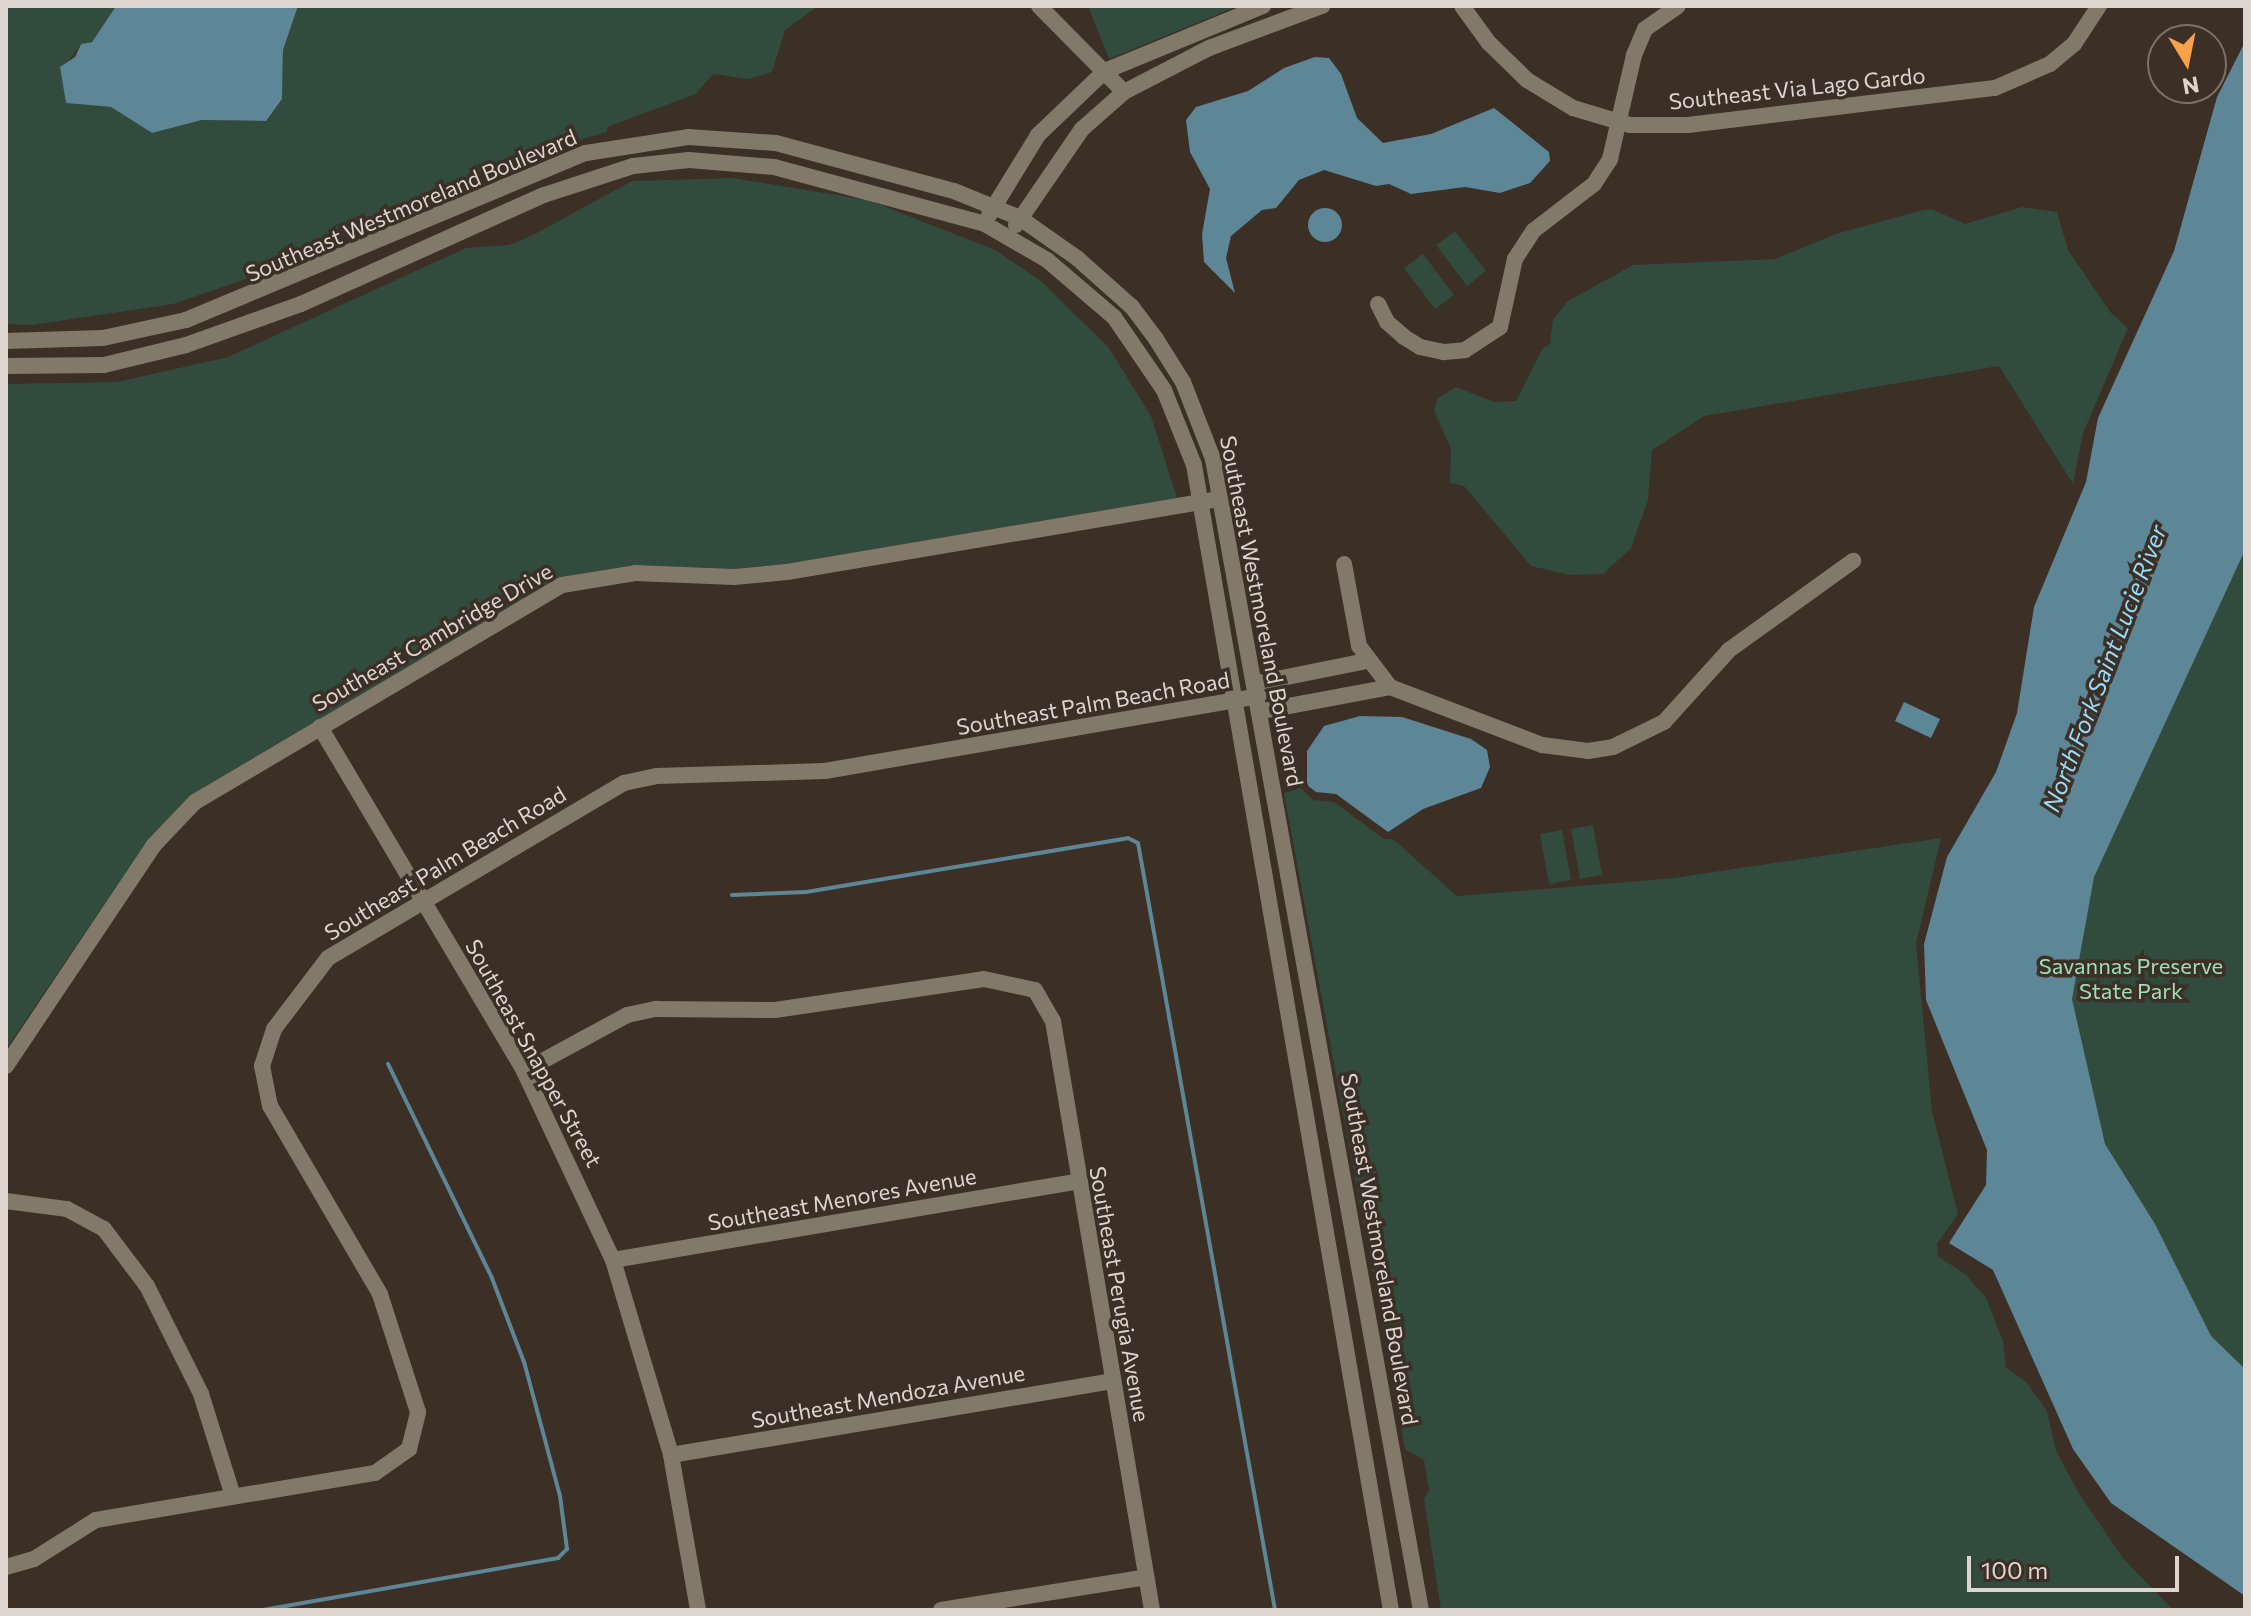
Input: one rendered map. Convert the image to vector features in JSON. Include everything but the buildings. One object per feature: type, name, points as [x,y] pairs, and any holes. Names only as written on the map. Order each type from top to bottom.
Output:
[{"type":"street","points":[[1039,6],[1124,92]]},
{"type":"street","points":[[985,224],[1038,135],[1105,71],[1263,6]]},
{"type":"street","points":[[1008,237],[1082,129],[1124,92],[1209,48],[1322,6]]},
{"type":"street","name":"Southeast Via Lago Gardo","points":[[1462,6],[1489,43],[1527,80],[1573,108],[1619,122],[1688,125],[1995,88],[2050,64],[2074,44],[2099,6]]},
{"type":"street","points":[[1378,304],[1387,322],[1420,347],[1465,350],[1500,327],[1515,259],[1533,231],[1594,184],[1610,159],[1634,55],[1645,29],[1678,6]]},
{"type":"street","name":"Southeast Westmoreland Boulevard","points":[[6,341],[103,338],[186,320],[300,277],[535,173],[632,143],[688,137],[776,143],[855,161],[994,206],[1020,218],[1077,258],[1132,307],[1156,339],[1202,426],[1221,499],[1421,1610]]},
{"type":"street","name":"Southeast Westmoreland Boulevard","points":[[6,366],[104,365],[186,345],[301,304],[544,195],[633,166],[689,160],[749,163],[849,184],[985,224],[1047,260],[1114,317],[1139,351],[1181,426],[1201,502],[1391,1610]]},
{"type":"street","name":"Southeast Cambridge Drive","points":[[6,1066],[154,845],[195,802],[562,585],[596,576],[787,572],[1221,499]]},
{"type":"street","points":[[1259,697],[1390,687],[1542,745],[1588,751],[1613,747],[1664,722],[1729,650],[1853,561]]},
{"type":"street","points":[[1344,564],[1353,626],[1366,661],[1390,687]]},
{"type":"street","points":[[1259,697],[1366,661]]},
{"type":"street","name":"Southeast Palm Beach Road","points":[[6,1567],[34,1559],[96,1520],[375,1473],[409,1449],[418,1412],[380,1294],[270,1106],[262,1066],[274,1029],[328,958],[624,783],[657,776],[825,771],[1259,697]]},
{"type":"street","name":"Southeast Snapper Street","points":[[320,727],[524,1071],[613,1260],[671,1455],[698,1610]]},
{"type":"street","name":"Southeast Perugia Avenue","points":[[524,1071],[627,1015],[656,1009],[775,1010],[984,979],[1035,990],[1053,1021],[1152,1610]]},
{"type":"street","name":"Southeast Menores Avenue","points":[[613,1260],[1078,1181]]},
{"type":"street","points":[[6,1201],[67,1209],[104,1229],[147,1286],[201,1394],[233,1496]]},
{"type":"street","name":"Southeast Mendoza Avenue","points":[[671,1455],[1112,1381]]},
{"type":"street","points":[[941,1610],[1146,1577]]},
{"type":"green space","points":[[6,6],[116,6],[92,42],[81,44],[65,66],[74,104],[111,107],[152,133],[202,120],[266,121],[282,99],[283,50],[298,6],[818,6],[785,30],[772,72],[748,79],[713,74],[696,94],[607,127],[607,132],[550,148],[437,193],[261,274],[173,304],[32,325],[6,324]]},
{"type":"green space","points":[[1088,6],[1238,6],[1109,59]]},
{"type":"green space","points":[[733,178],[868,200],[995,250],[1042,282],[1109,348],[1151,416],[1177,498],[786,564],[733,569],[634,565],[560,577],[191,795],[148,840],[6,1049],[6,384],[117,382],[228,357],[466,248],[509,245],[533,235],[632,181]]},
{"type":"green space","points":[[2022,207],[2057,212],[2068,250],[2111,313],[2128,328],[2083,433],[2073,484],[1999,366],[1704,416],[1652,450],[1648,500],[1631,548],[1603,574],[1570,575],[1531,566],[1464,486],[1450,483],[1451,448],[1434,411],[1438,398],[1456,387],[1494,402],[1516,401],[1542,349],[1550,344],[1553,319],[1568,301],[1633,265],[1775,259],[1836,234],[1919,211],[1932,209],[1965,224]]},
{"type":"green space","points":[[1455,231],[1486,271],[1467,286],[1436,245]]},
{"type":"green space","points":[[1423,254],[1454,295],[1435,309],[1404,268]]},
{"type":"green space","name":"Savannas Preserve State Park","points":[[2245,364],[2245,1488],[2015,959]]},
{"type":"green space","points":[[1301,788],[1313,800],[1334,802],[1384,839],[1393,839],[1457,896],[1674,878],[1941,838],[1916,944],[1932,1111],[1958,1214],[1937,1244],[1938,1256],[1966,1275],[1986,1298],[2003,1341],[2006,1367],[2026,1382],[2047,1411],[2056,1451],[2080,1495],[2123,1558],[2173,1610],[1441,1610],[1424,1499],[1429,1490],[1424,1460],[1405,1449],[1284,793]]},
{"type":"green space","points":[[1593,825],[1602,875],[1580,879],[1571,829]]},
{"type":"green space","points":[[1562,830],[1571,880],[1549,884],[1540,834]]},
{"type":"water","points":[[116,6],[298,6],[283,50],[282,99],[266,121],[202,120],[152,133],[111,107],[66,103],[60,67],[75,57],[81,44],[92,42]]},
{"type":"water","name":"North Fork Saint Lucie River","points":[[2245,42],[2245,550],[2094,877],[2072,999],[2105,1144],[2155,1224],[2211,1336],[2245,1369],[2245,1596],[2111,1503],[2073,1449],[1993,1270],[1949,1243],[1986,1185],[1987,1150],[1926,1000],[1924,944],[1947,857],[1996,772],[2017,713],[2034,607],[2086,482],[2098,418],[2174,251],[2215,104],[2227,104],[2227,77]]},
{"type":"water","points":[[1315,57],[1329,58],[1341,74],[1357,118],[1383,143],[1431,134],[1494,108],[1549,152],[1550,161],[1530,183],[1500,193],[1465,187],[1411,194],[1389,184],[1376,186],[1324,170],[1299,180],[1276,208],[1262,210],[1231,236],[1226,258],[1235,293],[1204,262],[1202,234],[1210,189],[1190,152],[1186,120],[1196,107],[1248,91],[1284,68]]},
{"type":"water","points":[[1325,208],[1337,213],[1342,225],[1337,237],[1325,242],[1313,237],[1308,225],[1313,213]]},
{"type":"water","points":[[1904,702],[1940,719],[1931,738],[1895,721]]},
{"type":"water","points":[[1360,716],[1402,717],[1471,739],[1487,750],[1490,767],[1481,788],[1423,809],[1388,832],[1336,794],[1316,792],[1307,785],[1307,751],[1324,726]]},
{"type":"waterway","points":[[732,895],[806,892],[1128,838],[1138,843],[1275,1610]]},
{"type":"waterway","points":[[263,1610],[558,1558],[567,1549],[560,1496],[524,1362],[492,1278],[388,1064]]}]
